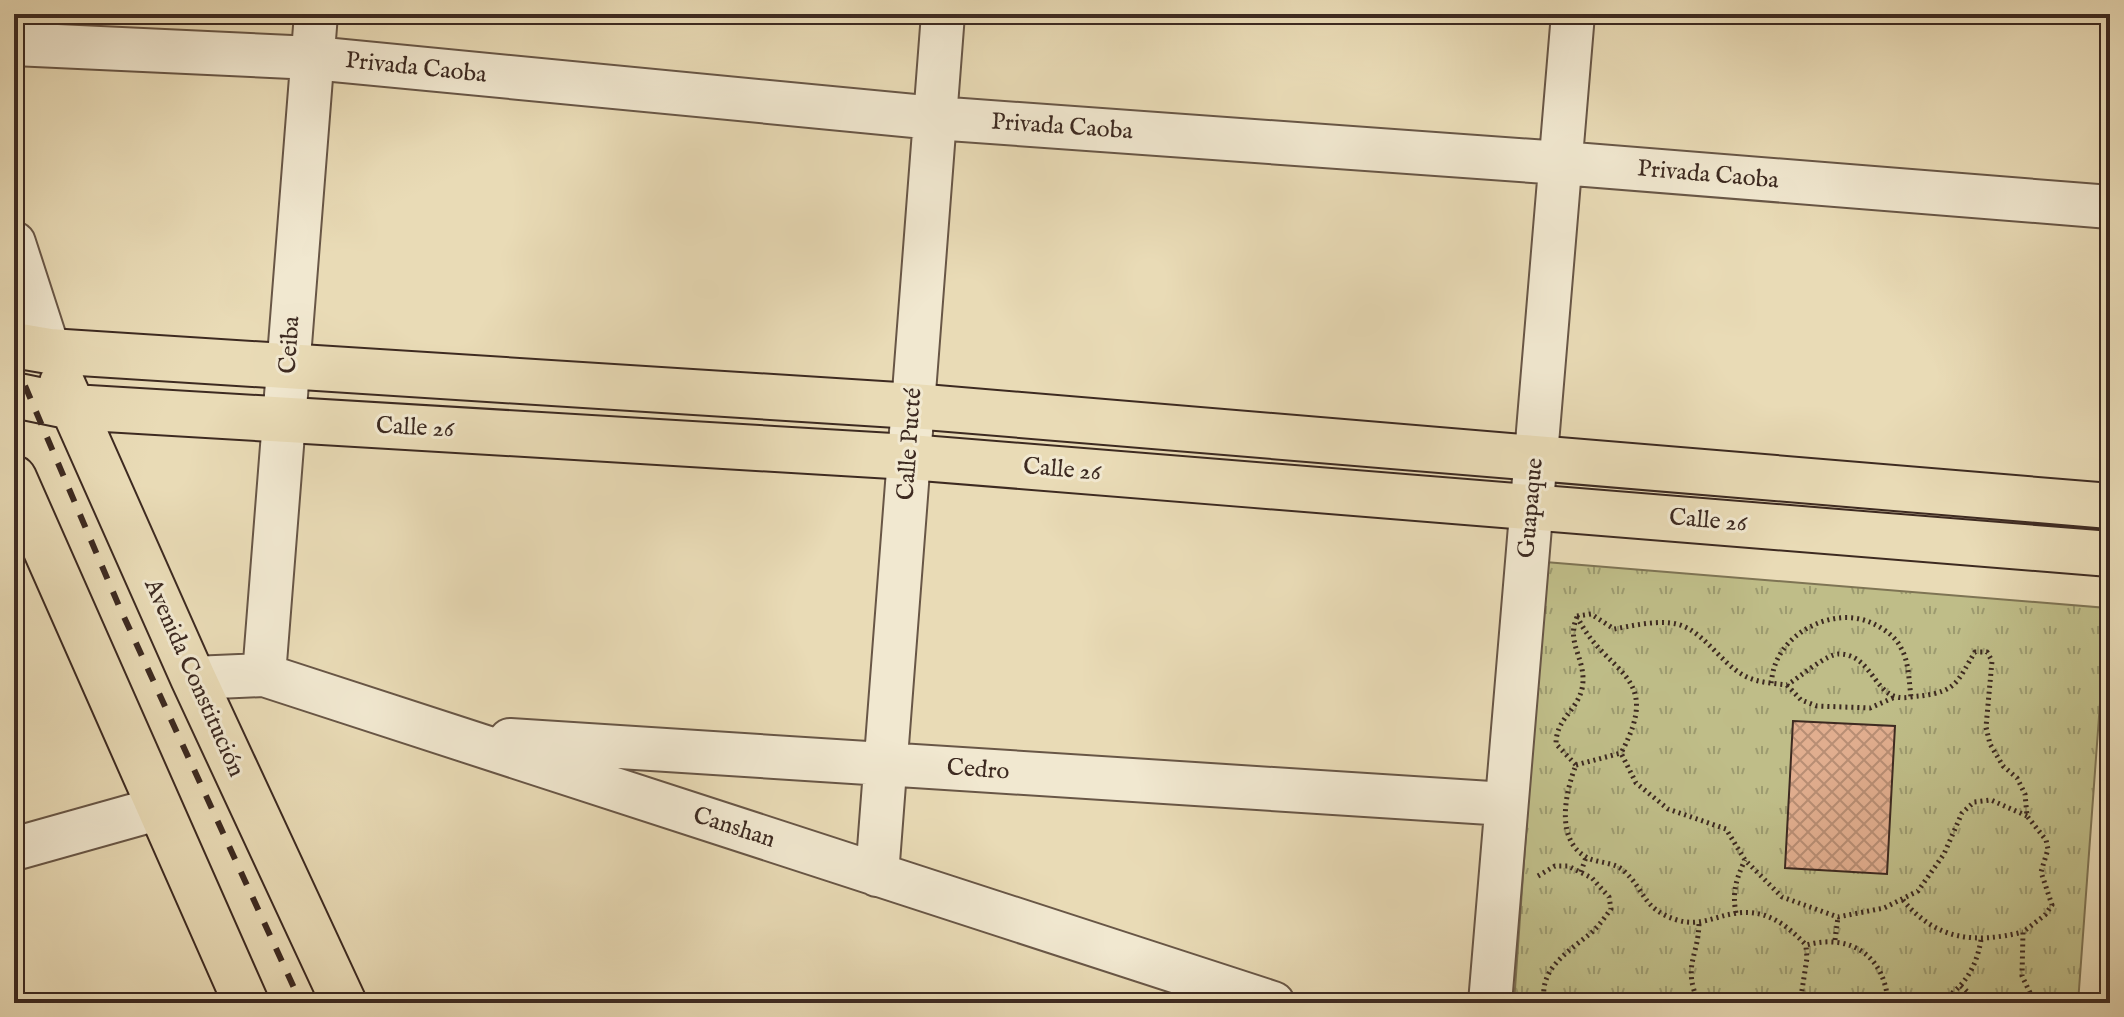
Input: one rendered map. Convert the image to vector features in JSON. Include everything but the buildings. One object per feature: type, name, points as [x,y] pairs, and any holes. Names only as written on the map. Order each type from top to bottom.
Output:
[{"type":"main road","name":"Calle 26","points":[[32,348],[913,406],[2110,506]]},
{"type":"main road","name":"Avenida Constitución","points":[[32,348],[72,407],[193,678],[344,1003]]},
{"type":"main road","name":"Calle 26","points":[[14,395],[72,407],[909,457],[2110,554]]},
{"type":"main road","points":[[14,478],[246,1003]]},
{"type":"street","name":"Ceiba","points":[[264,675],[316,14]]},
{"type":"street","name":"Calle Pucté","points":[[877,875],[943,14]]},
{"type":"street","name":"Guapaque","points":[[1490,1003],[1573,14]]},
{"type":"street","name":"Privada Caoba","points":[[30,35],[313,58],[935,118],[1561,163],[2110,207]]},
{"type":"street","points":[[14,243],[32,348]]},
{"type":"street","name":"Canshan","points":[[193,678],[264,675],[1273,1003]]},
{"type":"street","name":"Cedro","points":[[449,736],[1506,804]]},
{"type":"street","points":[[14,849],[160,808]]},
{"type":"path","points":[[1577,616],[1591,614],[1614,629],[1671,623],[1686,627],[1743,675],[1757,681],[1787,685],[1801,700],[1817,706],[1870,708],[1895,697],[1951,689],[1975,652],[1987,652],[1992,661],[1987,700],[1988,736],[2003,766],[2017,778],[2025,794],[2027,816]]},
{"type":"path","points":[[1576,765],[1621,753],[1633,734],[1636,706],[1634,690],[1615,662],[1586,635],[1577,616]]},
{"type":"path","points":[[1576,765],[1556,744],[1556,731],[1582,688],[1581,659],[1571,631],[1577,616]]},
{"type":"path","points":[[1771,683],[1775,663],[1790,642],[1808,628],[1828,619],[1848,617],[1867,620],[1886,630],[1902,648],[1911,697]]},
{"type":"path","points":[[1787,685],[1829,656],[1838,654],[1851,656],[1862,663],[1895,697]]},
{"type":"path","points":[[1621,753],[1636,783],[1651,797],[1668,809],[1726,829],[1745,860],[1782,897],[1838,917],[1884,908],[1918,891],[1944,854],[1962,813],[1974,802],[1991,800],[2027,816],[2046,840],[2048,849],[2041,872],[2052,905],[2045,915],[2023,932],[1981,940],[1929,926],[1903,900]]},
{"type":"path","points":[[1576,765],[1565,802],[1565,825],[1572,842],[1586,857],[1621,867],[1641,895],[1662,914],[1679,921],[1699,924],[1736,913],[1771,916],[1806,945],[1800,1003]]},
{"type":"path","points":[[1581,872],[1586,857]]},
{"type":"path","points":[[1736,913],[1732,896],[1745,860]]},
{"type":"path","points":[[1500,881],[1522,884],[1555,866],[1568,866],[1592,878],[1609,897],[1611,909],[1593,932],[1563,954],[1551,970],[1543,995],[1545,1003]]},
{"type":"path","points":[[1835,940],[1838,917]]},
{"type":"path","points":[[1699,924],[1699,937],[1690,970],[1692,988],[1699,1003]]},
{"type":"path","points":[[2023,932],[2022,976],[2035,1003]]},
{"type":"path","points":[[1806,945],[1835,940],[1864,953],[1877,963],[1887,984],[1888,1003]]},
{"type":"path","points":[[1937,1003],[1961,986],[1972,971],[1981,940]]},
{"type":"path","points":[[1961,986],[1980,1003]]},
{"type":"green space","points":[[1545,562],[2107,608],[2078,1003],[1514,1003]]},
{"type":"railway","points":[[14,360],[119,606],[301,1003]]}]
